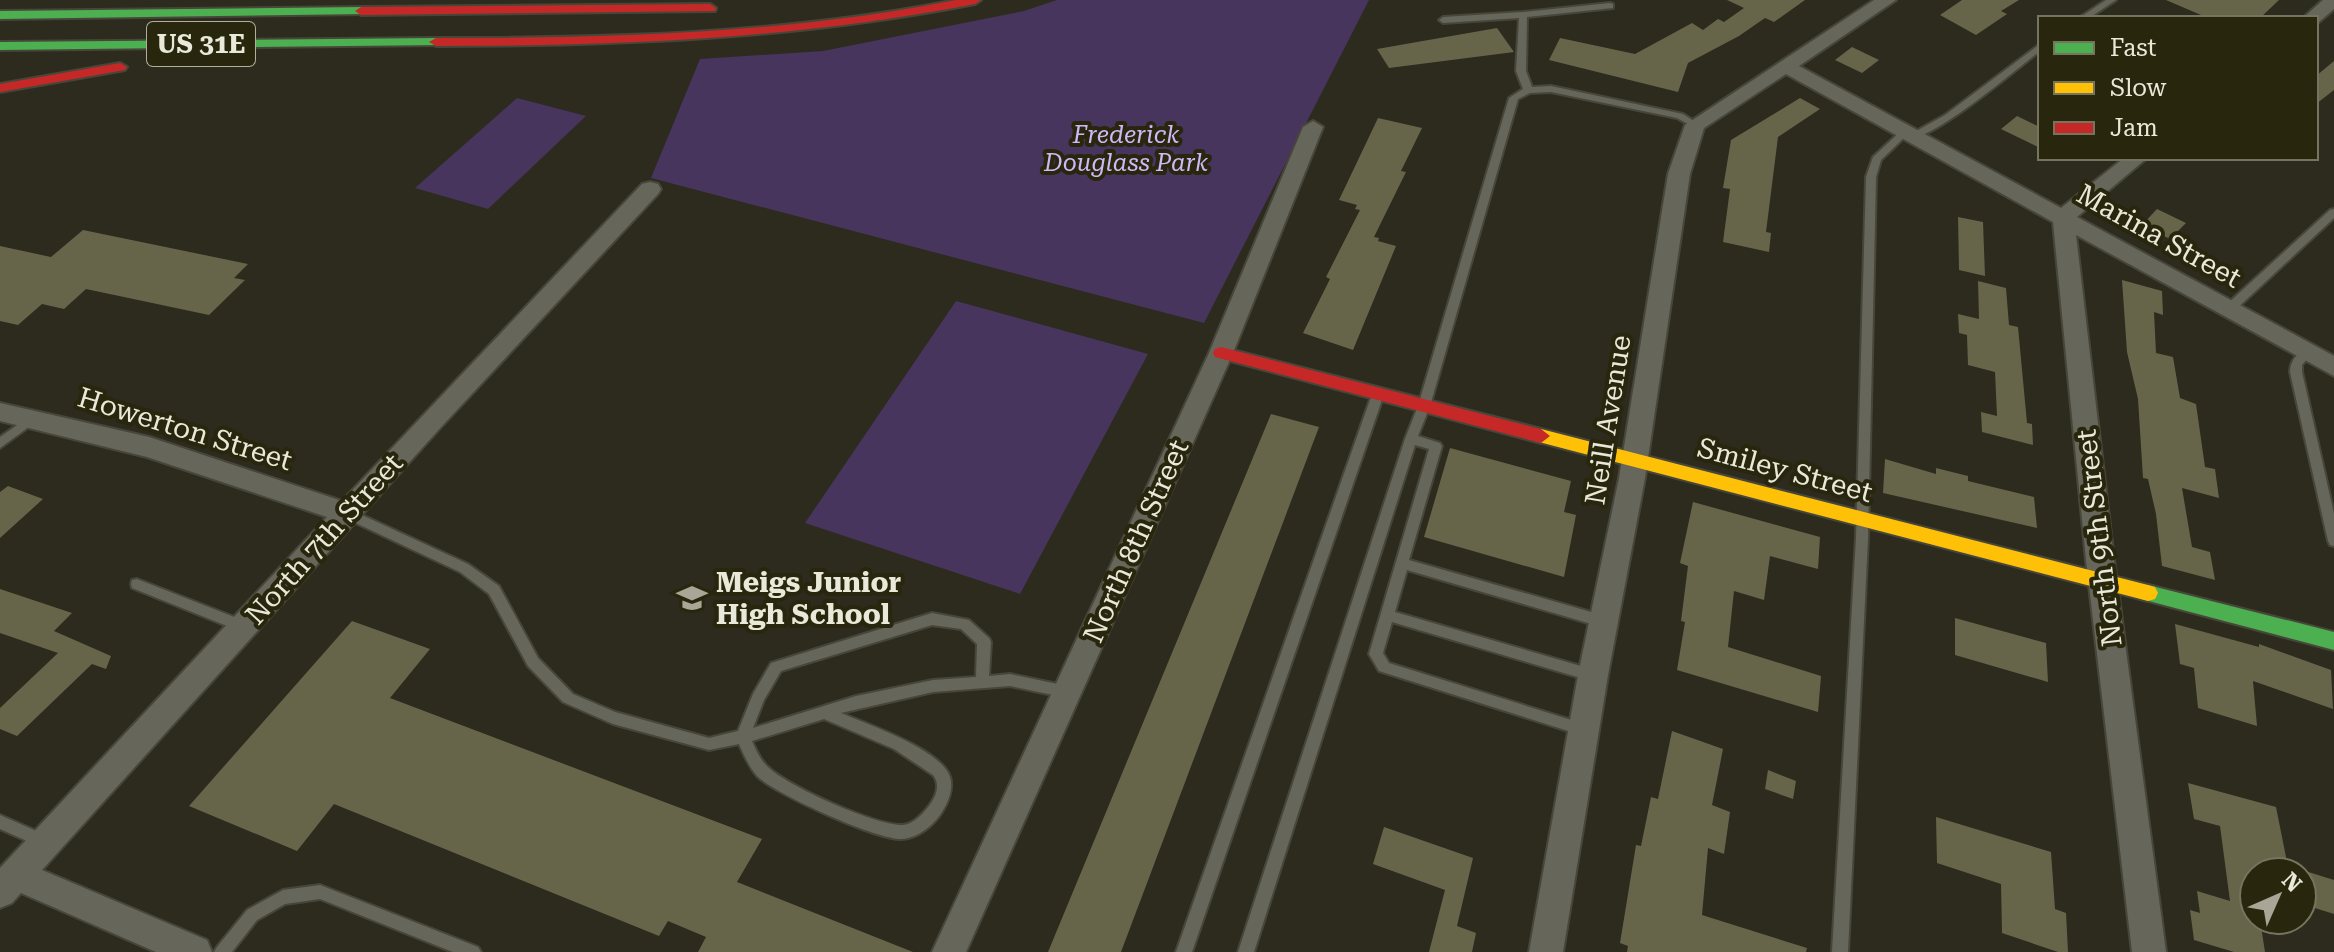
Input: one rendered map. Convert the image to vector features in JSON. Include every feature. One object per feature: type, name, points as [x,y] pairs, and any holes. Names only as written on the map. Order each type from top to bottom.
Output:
[{"type":"main road","points":[[545,0],[669,10]]},
{"type":"main road","name":"US 31E","points":[[0,46],[584,43],[715,39],[867,22],[975,0]]},
{"type":"main road","name":"US 31E","points":[[0,15],[727,7]]},
{"type":"main road","points":[[0,88],[139,65],[401,42]]},
{"type":"main road","name":"Smiley Street","points":[[1221,353],[2334,641]]},
{"type":"street","points":[[1695,125],[1887,0]]},
{"type":"street","points":[[2314,16],[2334,0]]},
{"type":"street","name":"Marina Street","points":[[1785,66],[2334,367]]},
{"type":"street","name":"Neill Avenue","points":[[1546,952],[1593,675],[1634,459],[1679,174],[1695,125]]},
{"type":"street","name":"North 8th Street","points":[[949,952],[1221,353],[1313,127]]},
{"type":"street","points":[[2063,217],[2134,160]]},
{"type":"street","name":"North 7th Street","points":[[8,884],[433,419],[650,189]]},
{"type":"street","name":"North 9th Street","points":[[2063,217],[2103,580],[2149,952]]},
{"type":"street","name":"Howerton Street","points":[[0,412],[149,447],[349,514]]},
{"type":"street","points":[[8,884],[195,952]]},
{"type":"lane","points":[[2086,16],[2112,0]]},
{"type":"lane","points":[[1443,20],[1610,6]]},
{"type":"lane","points":[[1523,15],[1521,71],[1528,90]]},
{"type":"lane","points":[[1840,952],[1863,520],[1871,177],[1876,159],[1910,133],[1948,117],[2038,49]]},
{"type":"lane","points":[[1246,952],[1424,406],[1514,98],[1528,90],[1551,89],[1680,116],[1695,125]]},
{"type":"lane","points":[[2229,309],[2334,212]]},
{"type":"lane","points":[[2307,352],[2296,364],[2296,372],[2334,541]]},
{"type":"lane","points":[[1184,952],[1378,394]]},
{"type":"lane","points":[[0,443],[33,418]]},
{"type":"lane","points":[[1411,439],[1436,446],[1376,654],[1384,667],[1584,730]]},
{"type":"lane","points":[[349,514],[464,568],[494,590],[533,662],[568,698],[613,718],[709,744],[743,737],[856,702],[933,686],[1010,680],[1067,692]]},
{"type":"lane","points":[[1402,563],[1605,622]]},
{"type":"lane","points":[[137,584],[244,627]]},
{"type":"lane","points":[[1387,615],[1593,675]]},
{"type":"lane","points":[[824,712],[920,757],[940,771],[947,781],[946,790],[921,825],[901,832],[878,827],[785,789],[765,774],[743,737],[758,698],[776,667],[932,619],[964,624],[984,642],[982,682]]},
{"type":"lane","points":[[0,822],[46,842]]},
{"type":"lane","points":[[222,952],[252,915],[283,897],[320,892],[473,952]]},
{"type":"green space","name":"Frederick Douglass Park","points":[[1057,0],[1369,0],[1204,323],[651,178],[700,59],[823,51],[1024,11]]},
{"type":"green space","points":[[517,98],[586,116],[488,209],[415,188]]},
{"type":"green space","points":[[956,301],[1148,354],[1020,594],[805,523]]},
{"type":"building","points":[[1727,0],[1805,0],[1774,22],[1765,18],[1739,36],[1688,63],[1678,92],[1549,60],[1560,38],[1635,54],[1692,23],[1703,30],[1718,19],[1724,22],[1744,8]]},
{"type":"building","points":[[1962,0],[2019,0],[2001,11],[2007,14],[1976,35],[1940,15]]},
{"type":"building","points":[[2166,0],[2279,0],[2262,16],[2203,16]]},
{"type":"building","points":[[1497,28],[1514,52],[1389,68],[1377,49]]},
{"type":"building","points":[[1852,47],[1879,60],[1862,73],[1835,60]]},
{"type":"building","points":[[2334,61],[2334,90],[2318,102],[2318,74]]},
{"type":"building","points":[[1800,98],[1820,109],[1778,137],[1766,232],[1771,233],[1769,252],[1723,242],[1730,189],[1723,188],[1731,140]]},
{"type":"building","points":[[2017,116],[2038,126],[2038,147],[2001,129]]},
{"type":"building","points":[[1378,118],[1422,128],[1401,171],[1406,172],[1374,237],[1396,246],[1353,350],[1303,333],[1330,279],[1326,277],[1360,210],[1355,209],[1357,205],[1339,200]]},
{"type":"building","points":[[2157,209],[2186,223],[2170,239],[2142,225]]},
{"type":"building","points":[[1958,217],[1983,222],[1985,276],[1959,270]]},
{"type":"building","points":[[83,230],[248,264],[234,278],[245,280],[209,315],[86,289],[64,309],[42,304],[18,325],[0,321],[0,246],[51,257]]},
{"type":"building","points":[[2122,280],[2162,291],[2163,315],[2154,312],[2156,353],[2173,357],[2180,398],[2196,404],[2205,467],[2215,469],[2219,498],[2182,488],[2192,547],[2210,552],[2215,580],[2162,566],[2156,514],[2148,479],[2143,478],[2138,399],[2127,352]]},
{"type":"building","points":[[1978,281],[2006,288],[2009,325],[2018,327],[2027,423],[2032,424],[2033,445],[1982,432],[1981,412],[1997,416],[1995,372],[1968,365],[1967,335],[1959,333],[1958,314],[1979,319]]},
{"type":"building","points":[[1271,414],[1319,427],[1121,952],[1048,952]]},
{"type":"building","points":[[1450,448],[1571,481],[1564,512],[1576,515],[1564,577],[1424,537]]},
{"type":"building","points":[[1885,459],[1936,474],[1936,468],[1968,476],[1968,481],[2034,497],[2037,528],[1883,493]]},
{"type":"building","points":[[8,486],[43,499],[0,538],[0,492]]},
{"type":"building","points":[[1693,502],[1820,537],[1818,569],[1770,556],[1764,600],[1734,591],[1728,647],[1821,676],[1818,712],[1677,670],[1685,622],[1681,621],[1688,566],[1680,563]]},
{"type":"building","points":[[0,589],[72,613],[54,631],[111,656],[106,669],[92,664],[17,736],[0,729],[0,708],[58,653],[0,633]]},
{"type":"building","points":[[1955,618],[2046,643],[2048,682],[1955,655]]},
{"type":"building","points":[[352,621],[430,649],[390,698],[762,839],[737,882],[913,952],[698,952],[706,937],[668,921],[659,936],[334,804],[297,851],[189,806]]},
{"type":"building","points":[[2175,624],[2259,647],[2259,644],[2331,670],[2333,709],[2253,681],[2257,726],[2198,708],[2194,668],[2180,664]]},
{"type":"building","points":[[1672,731],[1723,749],[1712,805],[1730,812],[1724,854],[1708,848],[1702,915],[1807,948],[1806,952],[1627,952],[1628,946],[1620,943],[1636,845],[1641,846],[1651,797],[1658,799]]},
{"type":"building","points":[[1768,770],[1796,781],[1793,799],[1765,789]]},
{"type":"building","points":[[2188,783],[2276,807],[2286,856],[2238,856],[2238,936],[2262,936],[2265,952],[2234,952],[2194,940],[2190,910],[2200,913],[2197,891],[2230,901],[2220,826],[2194,819]]},
{"type":"building","points":[[1936,817],[2051,852],[2055,909],[2066,913],[2068,952],[2058,952],[2002,933],[2001,884],[1937,863]]},
{"type":"building","points":[[1384,827],[1473,858],[1457,926],[1476,933],[1472,952],[1429,952],[1445,890],[1373,864]]},
{"type":"building","points":[[2318,875],[2334,880],[2334,914],[2318,909]]},
{"type":"traffic: fast","points":[[0,15],[361,11]]},
{"type":"traffic: fast","points":[[0,46],[436,42]]},
{"type":"traffic: fast","points":[[2148,593],[2334,641]]},
{"type":"traffic: slow","points":[[1541,436],[2148,593]]},
{"type":"traffic: jam","points":[[436,42],[640,40],[774,31],[841,24],[975,0]]},
{"type":"traffic: jam","points":[[361,11],[710,8]]},
{"type":"traffic: jam","points":[[0,88],[120,67]]},
{"type":"traffic: jam","points":[[1221,353],[1541,436]]},
{"type":"place","name":"Meigs Junior High School","points":[[692,598]]}]
